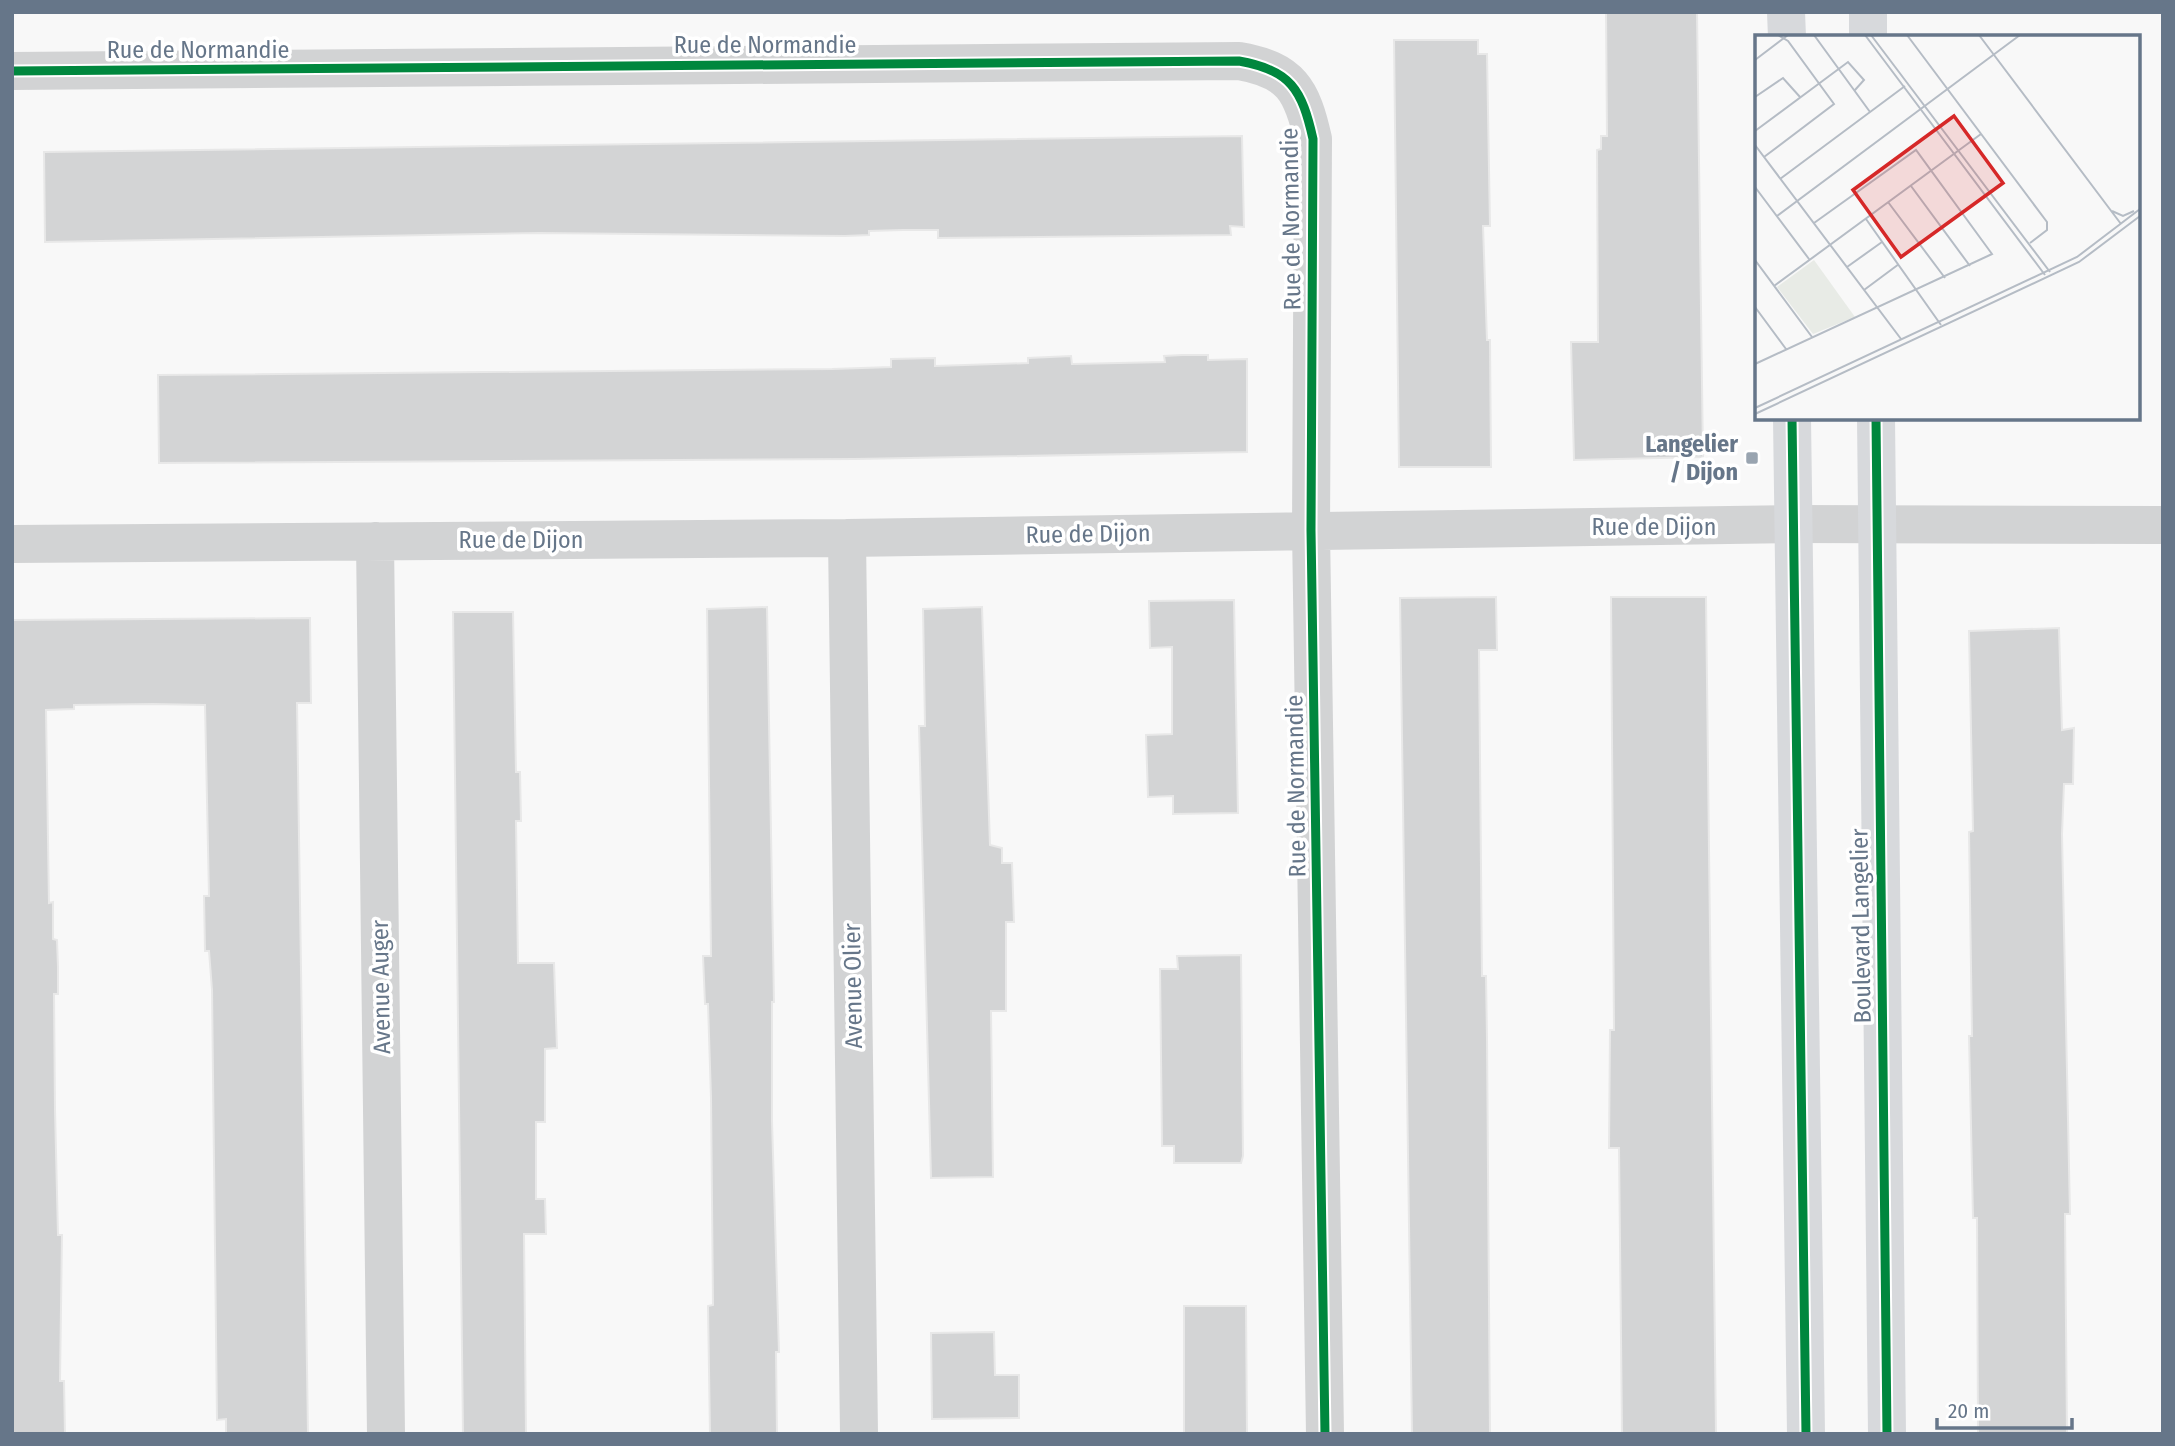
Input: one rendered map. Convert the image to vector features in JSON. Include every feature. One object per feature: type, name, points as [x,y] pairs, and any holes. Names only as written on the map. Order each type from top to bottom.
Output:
[{"type":"main road","points":[[1786,12],[1787,35]]},
{"type":"main road","points":[[1868,12],[1868,35]]},
{"type":"main road","points":[[1792,420],[1806,1434]]},
{"type":"main road","name":"Boulevard Langelier","points":[[1876,420],[1887,1434]]},
{"type":"street","name":"Rue de Normandie","points":[[12,71],[1226,61],[1267,66],[1292,84],[1306,109],[1313,139],[1311,530],[1325,1434]]},
{"type":"street","name":"Rue de Dijon","points":[[12,544],[847,538],[1793,524],[2163,525]]},
{"type":"street","name":"Avenue Olier","points":[[847,538],[859,1434]]},
{"type":"street","name":"Avenue Auger","points":[[375,541],[386,1434]]},
{"type":"building","points":[[1606,12],[1697,12],[1703,457],[1574,460],[1571,342],[1598,342],[1597,150],[1601,149],[1601,136],[1607,136]]},
{"type":"building","points":[[1394,40],[1478,40],[1478,54],[1487,54],[1490,226],[1483,226],[1487,340],[1490,340],[1491,467],[1399,467]]},
{"type":"building","points":[[1242,136],[1244,227],[1230,226],[1231,235],[938,238],[938,230],[903,230],[869,231],[869,235],[845,236],[539,233],[45,242],[44,152]]},
{"type":"building","points":[[1208,355],[1208,360],[1247,359],[1247,452],[855,459],[159,463],[158,375],[832,369],[891,367],[891,359],[935,358],[935,366],[1028,363],[1028,358],[1071,356],[1072,364],[1165,362],[1164,356]]},
{"type":"building","points":[[1496,597],[1497,650],[1479,650],[1482,976],[1486,976],[1487,1038],[1490,1434],[1412,1434],[1400,598]]},
{"type":"building","points":[[1611,597],[1706,597],[1716,1434],[1622,1434],[1619,1148],[1609,1148],[1610,1030],[1614,1030]]},
{"type":"building","points":[[1234,600],[1238,813],[1173,814],[1173,796],[1148,797],[1146,735],[1172,734],[1172,647],[1150,648],[1149,601]]},
{"type":"building","points":[[767,607],[774,1002],[772,1121],[779,1352],[776,1352],[777,1434],[710,1434],[708,1306],[713,1305],[711,1098],[708,1004],[705,1004],[703,956],[711,956],[707,609]]},
{"type":"building","points":[[982,607],[990,845],[1002,848],[1002,863],[1012,863],[1014,922],[1006,922],[1006,1011],[991,1011],[993,1177],[931,1178],[919,726],[925,726],[923,609]]},
{"type":"building","points":[[453,612],[513,612],[516,772],[520,772],[521,821],[516,821],[518,963],[554,963],[557,1048],[545,1049],[545,1122],[536,1122],[536,1199],[545,1199],[546,1234],[524,1234],[526,1434],[463,1434]]},
{"type":"building","points":[[310,618],[311,703],[297,703],[308,1434],[226,1434],[226,1419],[217,1420],[212,990],[209,951],[205,951],[204,896],[209,896],[205,705],[153,704],[74,705],[74,709],[46,710],[49,903],[53,902],[53,939],[57,940],[58,967],[58,994],[54,994],[55,1109],[58,1235],[62,1235],[60,1381],[64,1381],[65,1434],[12,1434],[12,620]]},
{"type":"building","points":[[2059,628],[2062,730],[2074,728],[2073,784],[2064,784],[2062,834],[2070,1214],[2065,1214],[2067,1434],[1978,1434],[1977,1218],[1973,1218],[1969,1036],[1972,1036],[1969,832],[1973,831],[1969,631]]},
{"type":"building","points":[[1241,955],[1241,1163],[1174,1163],[1174,1146],[1162,1146],[1160,969],[1178,969],[1177,956]]},
{"type":"building","points":[[1184,1306],[1246,1306],[1247,1434],[1184,1434]]},
{"type":"building","points":[[994,1332],[995,1375],[1019,1375],[1019,1418],[932,1419],[931,1333]]},
{"type":"cycle path","points":[[12,71],[1239,61],[1271,70],[1291,85],[1304,107],[1313,139],[1311,530],[1325,1434]]},
{"type":"cycle path","points":[[1792,420],[1806,1434]]},
{"type":"cycle path","points":[[1876,420],[1887,1434]]},
{"type":"place","name":"Langelier / Dijon","points":[[1752,458]]}]
